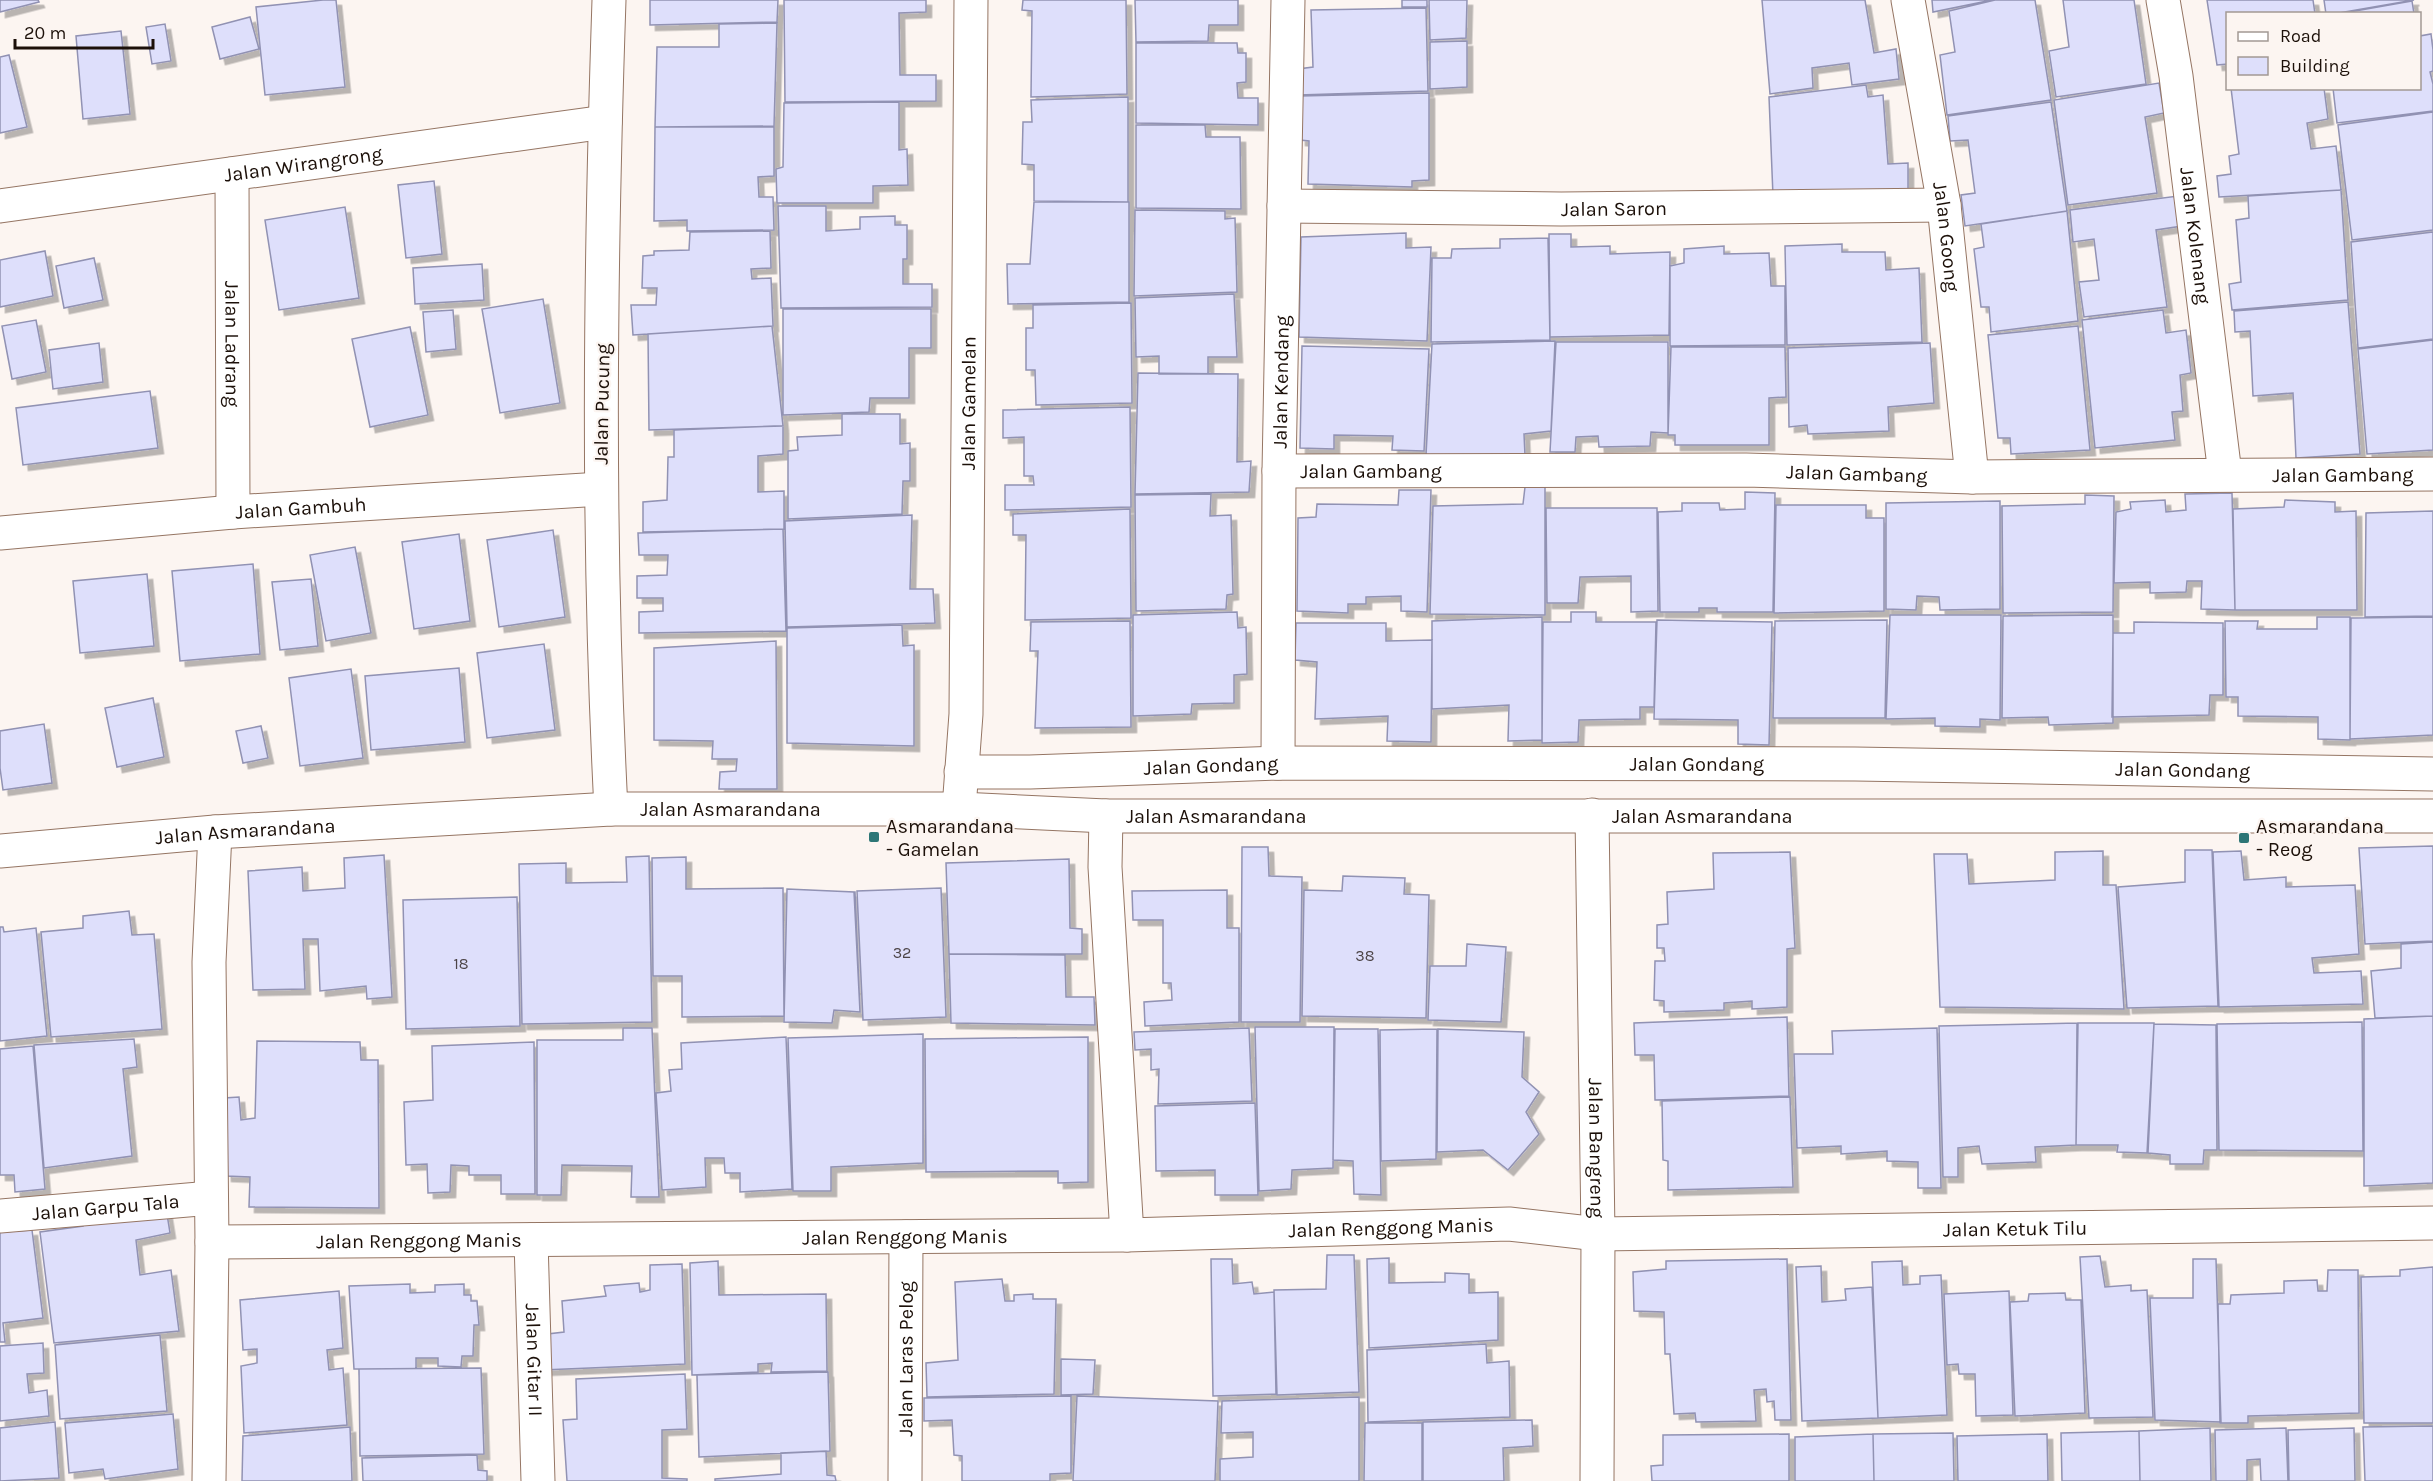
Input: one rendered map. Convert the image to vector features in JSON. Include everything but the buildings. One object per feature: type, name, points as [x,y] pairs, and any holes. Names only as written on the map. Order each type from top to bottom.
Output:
[{"type":"street","name":"Jalan Pucung","points":[[609,0],[605,122],[601,489],[611,808]]},
{"type":"street","name":"Jalan Gamelan","points":[[960,809],[966,702],[971,0]]},
{"type":"street","name":"Jalan Kendang","points":[[1278,763],[1279,471],[1288,0]]},
{"type":"street","name":"Jalan Goong","points":[[1908,0],[1944,205],[1972,477]]},
{"type":"street","name":"Jalan Kolenang","points":[[2163,0],[2176,76],[2225,474]]},
{"type":"street","name":"Jalan Wirangrong","points":[[0,206],[605,122]]},
{"type":"street","name":"Jalan Ladrang","points":[[232,174],[233,512]]},
{"type":"street","name":"Jalan Saron","points":[[1284,206],[1561,209],[1944,205]]},
{"type":"street","name":"Jalan Gambang","points":[[1279,471],[1746,470],[1972,477],[2433,474]]},
{"type":"street","name":"Jalan Gambuh","points":[[0,533],[233,512],[601,489]]},
{"type":"street","name":"Jalan Gondang","points":[[961,772],[1030,772],[1278,763],[1855,764],[2433,774]]},
{"type":"street","name":"Jalan Asmarandana","points":[[0,851],[215,832],[611,808],[960,809],[1106,816],[2433,816]]},
{"type":"street","name":"Jalan Bangreng","points":[[1592,815],[1598,1234],[1597,1481]]},
{"type":"street","points":[[1106,816],[1106,879],[1127,1235]]},
{"type":"street","points":[[209,1481],[212,1198],[209,962],[215,832]]},
{"type":"street","name":"Jalan Garpu Tala","points":[[0,1216],[212,1198]]},
{"type":"street","name":"Jalan Ketuk Tilu","points":[[1598,1234],[2433,1223]]},
{"type":"street","name":"Jalan Renggong Manis","points":[[212,1242],[1127,1235],[1509,1224],[1598,1234]]},
{"type":"street","name":"Jalan Laras Pelog","points":[[905,1481],[906,1237]]},
{"type":"street","name":"Jalan Gitar II","points":[[531,1240],[538,1481]]},
{"type":"place","name":"Asmarandana - Gamelan","points":[[874,837]]},
{"type":"place","name":"Asmarandana - Reog","points":[[2244,838]]}]
